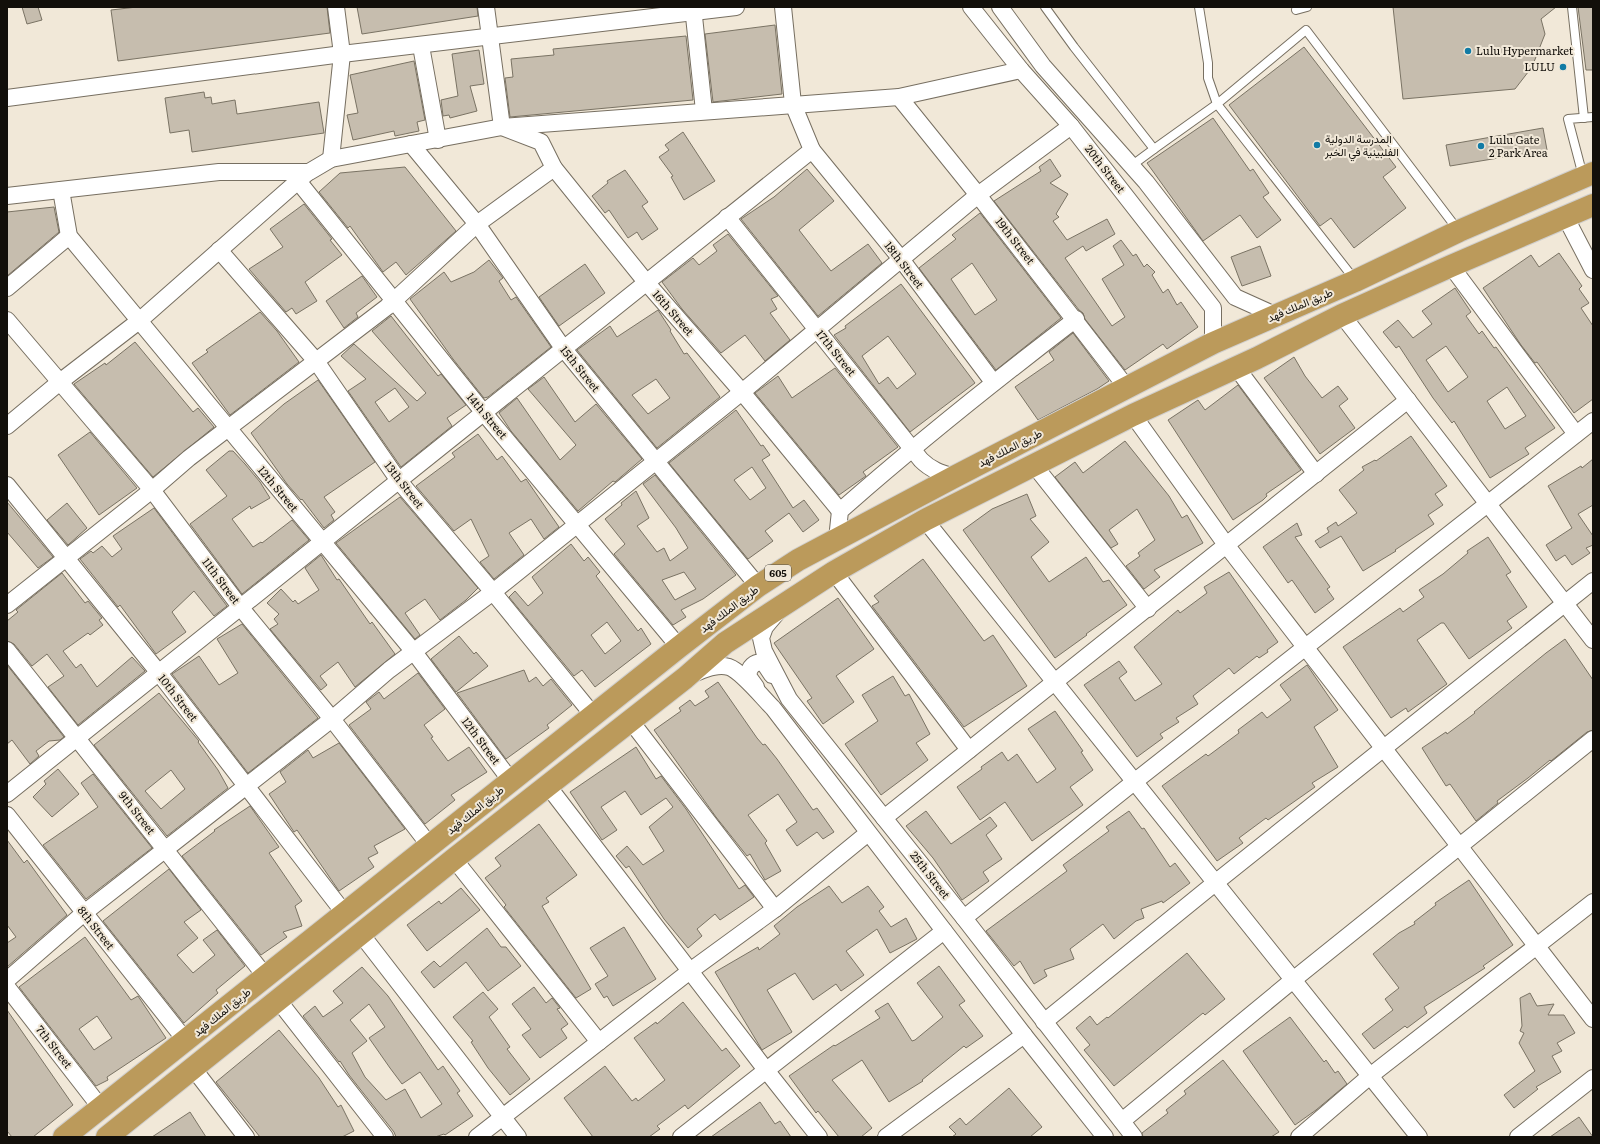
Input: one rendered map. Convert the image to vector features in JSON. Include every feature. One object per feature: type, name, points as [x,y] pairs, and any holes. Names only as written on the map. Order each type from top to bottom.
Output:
[{"type":"highway","name":"طريق الملك فهد","points":[[64,1137],[679,647],[758,586],[798,560],[954,477],[1213,343],[1356,281],[1459,231],[1588,175]]},
{"type":"highway","name":"605","points":[[107,1137],[454,859],[684,678],[725,643],[834,572],[925,520],[1134,415],[1342,315],[1593,205]]},
{"type":"street","points":[[331,159],[342,54],[336,7]]},
{"type":"street","points":[[486,7],[502,126]]},
{"type":"street","points":[[7,98],[693,10],[736,7]]},
{"type":"street","name":"18th Street","points":[[783,7],[793,104],[812,150],[901,259],[993,382]]},
{"type":"street","name":"20th Street","points":[[971,7],[1022,70],[1071,126],[1213,308]]},
{"type":"street","name":"20th Street","points":[[1000,7],[1043,66],[1146,182],[1235,297],[1275,315]]},
{"type":"street","points":[[693,10],[704,111]]},
{"type":"street","points":[[421,46],[438,140]]},
{"type":"street","points":[[7,426],[61,381],[139,321],[303,177],[331,159],[438,140],[502,126],[899,97],[1022,70]]},
{"type":"street","name":"19th Street","points":[[899,97],[978,194],[1076,319],[1127,388]]},
{"type":"street","name":"16th Street","points":[[502,126],[541,142],[554,168],[646,282],[742,392],[840,511]]},
{"type":"street","points":[[7,980],[84,913],[332,719],[389,670],[493,592],[742,392],[818,330],[978,194],[1071,126]]},
{"type":"street","name":"15th Street","points":[[411,144],[477,224],[563,348],[758,586]]},
{"type":"street","points":[[7,794],[812,150]]},
{"type":"street","points":[[7,605],[152,490],[189,458],[394,301],[477,224],[554,168]]},
{"type":"street","points":[[7,196],[219,172],[303,177]]},
{"type":"street","name":"14th Street","points":[[303,177],[394,301],[484,413],[679,647]]},
{"type":"street","name":"12th Street","points":[[61,190],[69,236],[227,429],[414,652],[511,781]]},
{"type":"street","name":"17th Street","points":[[727,218],[928,467],[954,477]]},
{"type":"street","points":[[1566,218],[1593,270]]},
{"type":"street","points":[[7,288],[69,236]]},
{"type":"street","name":"13th Street","points":[[219,250],[316,361],[399,481],[493,592],[593,715]]},
{"type":"street","points":[[1451,266],[1576,434]]},
{"type":"street","points":[[1213,343],[1213,308],[1235,297]]},
{"type":"street","points":[[1342,315],[1593,640]]},
{"type":"street","points":[[837,539],[840,511],[912,448],[993,382],[1076,319]]},
{"type":"street","name":"11th Street","points":[[7,320],[61,381],[152,490],[241,608],[332,719],[430,846]]},
{"type":"street","points":[[1236,367],[1316,474]]},
{"type":"street","points":[[884,818],[1055,684],[1408,400]]},
{"type":"street","points":[[1134,415],[1226,546],[1593,1019]]},
{"type":"street","points":[[964,918],[1134,782],[1593,421]]},
{"type":"street","points":[[1034,465],[1148,609]]},
{"type":"street","name":"10th Street","points":[[7,485],[159,673],[345,914]]},
{"type":"street","points":[[925,520],[1419,1137]]},
{"type":"street","points":[[834,572],[969,750]]},
{"type":"street","points":[[1044,1022],[1383,748],[1593,581]]},
{"type":"street","name":"25th Street","points":[[782,606],[765,627],[761,638],[766,656],[788,699],[964,918],[1134,1137]]},
{"type":"street","name":"9th Street","points":[[7,650],[266,977]]},
{"type":"street","points":[[773,708],[766,696],[748,676],[749,670],[757,662],[764,663],[788,699]]},
{"type":"street","name":"25th Street","points":[[684,678],[712,667],[729,667],[747,681],[773,708],[1101,1136]]},
{"type":"street","points":[[630,720],[775,909]]},
{"type":"street","points":[[1122,1121],[1293,980],[1593,739]]},
{"type":"street","points":[[548,786],[819,1137]]},
{"type":"street","name":"8th Street","points":[[7,816],[186,1041]]},
{"type":"street","points":[[477,1137],[690,971],[775,909],[868,833]]},
{"type":"street","points":[[454,859],[599,1042]]},
{"type":"street","points":[[1299,1137],[1370,1076],[1593,902]]},
{"type":"street","points":[[681,1137],[944,931]]},
{"type":"street","points":[[361,934],[518,1137]]},
{"type":"street","name":"7th Street","points":[[7,987],[101,1108]]},
{"type":"street","points":[[278,1000],[385,1137]]},
{"type":"street","points":[[886,1137],[1024,1035]]},
{"type":"street","points":[[193,1068],[246,1137]]},
{"type":"street","points":[[1518,1137],[1593,1078]]},
{"type":"lane","points":[[1045,7],[1154,149]]},
{"type":"lane","points":[[1199,7],[1208,63],[1208,78],[1217,104],[1356,281]]},
{"type":"lane","points":[[1296,10],[1308,7]]},
{"type":"lane","points":[[1572,7],[1584,118]]},
{"type":"lane","points":[[1131,166],[1217,104],[1306,30],[1459,231]]},
{"type":"lane","points":[[1588,175],[1568,119],[1593,117]]},
{"type":"building","points":[[22,7],[38,7],[42,20],[27,24]]},
{"type":"building","points":[[137,7],[327,7],[330,33],[118,61],[111,10]]},
{"type":"building","points":[[357,7],[477,7],[478,16],[362,34]]},
{"type":"building","name":"Lulu Hypermarket","points":[[1393,7],[1556,7],[1541,19],[1545,34],[1532,67],[1515,89],[1403,99]]},
{"type":"building","points":[[1578,7],[1593,7],[1593,70],[1586,70]]},
{"type":"building","points":[[775,25],[782,94],[713,102],[705,34]]},
{"type":"building","points":[[686,36],[693,100],[510,117],[505,78],[513,77],[511,59],[554,55],[553,49]]},
{"type":"building","points":[[1304,47],[1396,167],[1383,177],[1406,208],[1354,248],[1331,218],[1320,226],[1229,105]]},
{"type":"building","points":[[479,50],[484,84],[470,86],[477,111],[450,118],[449,115],[443,116],[441,100],[458,96],[452,54]]},
{"type":"building","points":[[414,61],[425,120],[417,122],[419,131],[395,136],[394,131],[353,140],[347,115],[358,113],[350,75]]},
{"type":"building","points":[[204,92],[205,98],[211,97],[212,104],[235,100],[237,114],[319,102],[324,133],[192,152],[189,130],[170,133],[165,98]]},
{"type":"building","points":[[1213,118],[1250,171],[1253,169],[1269,193],[1263,197],[1281,220],[1257,238],[1240,215],[1203,241],[1147,163]]},
{"type":"building","points":[[1543,128],[1547,150],[1450,166],[1446,145]]},
{"type":"building","points":[[683,132],[715,181],[684,200],[671,177],[673,176],[659,157],[669,150],[665,145]]},
{"type":"building","points":[[1050,159],[1061,176],[1050,183],[1068,194],[1056,214],[1059,217],[1053,221],[1067,240],[1107,219],[1115,234],[1086,251],[1083,246],[1065,258],[1112,326],[1125,317],[1102,279],[1124,265],[1113,246],[1121,240],[1133,256],[1136,254],[1144,267],[1147,264],[1155,272],[1152,275],[1163,293],[1168,289],[1177,305],[1181,302],[1198,327],[1167,349],[1163,344],[1125,370],[1085,319],[1083,313],[1079,310],[994,201],[1041,171],[1039,167]]},
{"type":"building","points":[[405,167],[456,231],[406,275],[396,262],[383,272],[350,226],[348,228],[319,192],[340,173]]},
{"type":"building","points":[[807,169],[834,201],[799,230],[831,271],[868,244],[882,263],[818,316],[741,219],[774,197]]},
{"type":"building","points":[[625,170],[648,202],[642,206],[658,229],[642,240],[637,232],[628,238],[609,210],[605,213],[592,196],[608,183],[607,181]]},
{"type":"building","points":[[304,204],[332,239],[330,240],[342,255],[305,282],[317,301],[296,314],[292,308],[286,312],[249,269],[283,247],[270,229]]},
{"type":"building","points":[[54,207],[59,232],[7,276],[7,212]]},
{"type":"building","points":[[980,213],[1061,318],[996,370],[919,268],[956,239],[952,235]],"holes":[[[972,263],[997,300],[975,315],[951,279]]]},
{"type":"building","points":[[728,234],[778,296],[771,299],[777,309],[770,313],[790,340],[765,361],[745,335],[721,353],[682,309],[662,282],[693,258],[699,265],[717,251],[713,245]]},
{"type":"building","points":[[1260,246],[1271,276],[1242,286],[1231,257]]},
{"type":"building","points":[[1559,253],[1582,286],[1579,289],[1589,303],[1581,308],[1593,326],[1593,399],[1574,413],[1537,362],[1535,363],[1521,345],[1483,288],[1531,255],[1539,267]]},
{"type":"building","points":[[489,260],[503,278],[499,281],[511,300],[516,297],[551,347],[488,397],[484,398],[453,359],[410,299],[444,272],[451,282],[474,272]]},
{"type":"building","points":[[585,264],[605,293],[559,326],[539,297]]},
{"type":"building","points":[[362,276],[377,297],[356,313],[358,317],[344,328],[326,301]]},
{"type":"building","points":[[901,284],[975,383],[910,432],[834,335],[846,328],[845,326]],"holes":[[[888,336],[916,374],[897,389],[888,377],[879,384],[862,356]]]},
{"type":"building","points":[[1455,288],[1471,312],[1466,316],[1479,334],[1482,331],[1494,348],[1496,347],[1555,428],[1525,448],[1529,454],[1490,478],[1454,421],[1452,423],[1433,398],[1399,346],[1396,348],[1383,332],[1398,320],[1413,338],[1432,324],[1422,311]],"holes":[[[1446,346],[1468,377],[1448,392],[1426,360]],[[1507,387],[1526,416],[1505,429],[1487,401]]]},
{"type":"building","points":[[658,310],[684,354],[687,353],[720,397],[657,448],[577,350],[610,326],[617,337]],"holes":[[[656,379],[670,398],[648,414],[632,395]]]},
{"type":"building","points":[[260,312],[277,331],[299,362],[230,415],[192,363],[208,352],[206,350]]},
{"type":"building","points":[[391,316],[438,376],[441,374],[466,405],[447,418],[452,426],[401,467],[348,391],[366,379],[341,356],[354,344],[417,401],[426,393],[372,331]],"holes":[[[395,388],[409,407],[389,422],[375,402]]]},
{"type":"building","points":[[1073,333],[1109,381],[1097,389],[1038,420],[1015,387],[1054,360],[1049,352]]},
{"type":"building","points":[[135,342],[193,412],[198,408],[214,427],[153,477],[74,384],[105,363],[106,365]]},
{"type":"building","points":[[1294,357],[1305,376],[1322,398],[1338,386],[1348,399],[1339,406],[1355,428],[1320,454],[1264,378]]},
{"type":"building","points":[[835,368],[898,447],[863,472],[866,476],[839,495],[755,393],[778,376],[792,398]]},
{"type":"building","points":[[544,377],[575,422],[596,404],[642,459],[615,482],[613,481],[578,511],[511,431],[499,413],[517,398],[560,460],[576,445],[528,389]]},
{"type":"building","points":[[318,380],[375,462],[324,497],[335,512],[331,515],[334,520],[324,528],[302,499],[301,500],[287,484],[251,433],[284,404]]},
{"type":"building","points":[[1238,385],[1301,470],[1266,494],[1267,496],[1263,500],[1233,520],[1168,420],[1198,400],[1205,410]]},
{"type":"building","points":[[736,410],[761,446],[763,445],[770,455],[762,460],[793,508],[804,500],[819,520],[803,532],[789,513],[765,531],[773,541],[748,559],[669,463]],"holes":[[[752,467],[766,488],[750,500],[734,480]]]},
{"type":"building","points":[[90,432],[137,488],[99,515],[58,455]]},
{"type":"building","points":[[478,434],[497,460],[502,456],[521,482],[526,479],[559,527],[544,539],[531,519],[509,533],[524,555],[494,579],[480,562],[489,556],[471,519],[454,531],[416,486],[455,457],[452,453]]},
{"type":"building","points":[[1411,436],[1447,486],[1435,494],[1443,505],[1428,515],[1434,524],[1395,550],[1396,551],[1363,571],[1341,536],[1320,548],[1315,541],[1329,532],[1327,528],[1336,522],[1338,526],[1357,513],[1339,490],[1364,470],[1362,467],[1375,460],[1376,461]]},
{"type":"building","points":[[1125,441],[1169,496],[1182,518],[1187,515],[1203,543],[1154,570],[1160,577],[1144,589],[1126,566],[1140,556],[1138,553],[1155,540],[1137,509],[1109,530],[1118,544],[1111,548],[1055,477],[1075,462],[1083,473]]},
{"type":"building","points":[[229,451],[233,451],[245,464],[260,482],[270,498],[251,509],[250,506],[232,519],[253,547],[261,542],[262,543],[292,520],[309,540],[242,594],[190,524],[227,496],[206,470]]},
{"type":"building","points":[[1593,459],[1593,505],[1578,514],[1593,536],[1593,545],[1586,548],[1590,553],[1572,565],[1565,555],[1556,561],[1546,545],[1572,528],[1548,486],[1581,466],[1582,468]]},
{"type":"building","points":[[655,475],[736,575],[703,599],[681,610],[686,617],[673,625],[614,554],[625,544],[605,519],[636,491],[649,518],[637,526],[657,552],[664,548],[670,561],[688,548],[676,528],[643,484]],"holes":[[[684,572],[696,589],[675,600],[662,580]]]},
{"type":"building","points":[[1027,494],[1036,516],[1030,519],[1049,542],[1031,557],[1049,582],[1086,557],[1103,582],[1109,580],[1127,605],[1055,658],[963,530],[992,509]]},
{"type":"building","points":[[400,497],[478,588],[466,600],[440,620],[425,599],[405,613],[420,635],[415,639],[336,543]]},
{"type":"building","points":[[7,502],[53,557],[38,568],[7,532]]},
{"type":"building","points":[[67,503],[87,528],[68,545],[47,520]]},
{"type":"building","points":[[154,508],[227,606],[214,616],[194,591],[172,612],[186,632],[156,654],[120,605],[118,607],[80,559],[91,551],[93,553],[102,546],[112,557],[122,549],[113,536]]},
{"type":"building","points":[[1297,523],[1302,535],[1295,537],[1330,587],[1327,589],[1334,599],[1315,613],[1292,580],[1288,583],[1263,547]]},
{"type":"building","points":[[1488,537],[1511,572],[1506,575],[1527,607],[1507,621],[1512,628],[1469,659],[1444,623],[1441,623],[1417,640],[1447,684],[1408,712],[1406,708],[1391,718],[1343,647],[1400,608],[1403,612],[1424,597],[1419,590],[1443,574],[1468,553],[1467,551]]},
{"type":"building","points":[[571,544],[584,561],[588,557],[600,572],[596,576],[638,631],[641,628],[651,644],[595,687],[582,670],[574,676],[509,597],[515,591],[528,606],[543,593],[532,577]],"holes":[[[607,622],[621,641],[605,654],[591,635]]]},
{"type":"building","points":[[321,555],[337,580],[339,579],[370,624],[372,622],[395,654],[355,687],[338,662],[320,676],[327,685],[321,690],[270,629],[278,624],[274,619],[279,614],[267,603],[281,589],[293,602],[295,600],[298,604],[319,590],[305,568]]},
{"type":"building","points":[[923,559],[984,641],[993,635],[1027,686],[964,727],[872,606],[879,602],[874,596]]},
{"type":"building","points":[[1229,572],[1278,642],[1267,650],[1268,652],[1259,658],[1257,656],[1234,674],[1229,668],[1193,696],[1198,704],[1176,718],[1179,722],[1160,734],[1163,738],[1137,757],[1084,685],[1119,661],[1127,672],[1119,678],[1135,701],[1162,684],[1134,647],[1178,610],[1180,613],[1207,593],[1204,587]]},
{"type":"building","points":[[62,573],[85,603],[88,601],[102,618],[99,620],[103,625],[90,635],[88,633],[63,651],[76,668],[81,664],[97,687],[132,657],[145,671],[78,725],[48,687],[64,676],[47,654],[32,666],[14,644],[7,641],[7,621],[18,612],[16,610]]},
{"type":"building","points":[[838,598],[874,649],[836,676],[854,702],[823,724],[807,701],[812,698],[774,643]]},
{"type":"building","points":[[242,624],[318,718],[248,773],[172,674],[199,656],[219,685],[238,673],[217,639]]},
{"type":"building","points":[[459,636],[474,654],[476,652],[488,666],[456,692],[431,659]]},
{"type":"building","points":[[1565,639],[1593,680],[1593,730],[1587,732],[1497,801],[1498,803],[1476,821],[1450,784],[1446,786],[1422,748],[1446,732],[1447,734],[1475,713],[1474,712]]},
{"type":"building","points":[[7,665],[64,737],[60,740],[49,741],[36,751],[39,756],[30,764],[12,740],[7,744]]},
{"type":"building","points":[[1307,665],[1338,710],[1314,727],[1338,767],[1312,783],[1315,787],[1268,820],[1266,818],[1239,838],[1243,843],[1217,861],[1162,786],[1206,754],[1208,756],[1239,733],[1238,730],[1262,712],[1267,718],[1291,700],[1280,685]]},
{"type":"building","points":[[524,670],[529,682],[536,677],[543,686],[551,679],[572,705],[547,725],[549,728],[506,759],[457,693]]},
{"type":"building","points":[[418,673],[445,709],[424,725],[433,737],[431,738],[448,761],[469,747],[487,772],[451,795],[455,800],[425,824],[349,725],[371,709],[366,702],[379,692],[384,699]]},
{"type":"building","points":[[893,676],[905,696],[909,694],[930,734],[916,743],[928,760],[881,795],[845,744],[878,721],[862,695]]},
{"type":"building","points":[[718,682],[757,738],[763,745],[765,744],[813,810],[817,808],[834,832],[823,839],[817,832],[797,846],[786,830],[797,822],[778,794],[748,815],[767,841],[765,843],[781,871],[765,880],[750,854],[747,856],[716,817],[654,730],[681,711],[679,708],[690,700],[695,706],[709,697],[705,691]]},
{"type":"building","points":[[159,693],[199,741],[198,742],[218,770],[228,788],[167,836],[94,745]],"holes":[[[171,770],[185,789],[161,809],[145,791]]]},
{"type":"building","points":[[1055,711],[1083,751],[1081,752],[1093,770],[1070,787],[1083,805],[1032,841],[1005,802],[980,820],[957,787],[1002,752],[1008,761],[1017,754],[1037,783],[1056,769],[1028,729]]},
{"type":"building","points":[[339,743],[405,829],[374,846],[378,853],[368,858],[374,867],[339,891],[297,830],[294,832],[269,794],[286,782],[280,772],[308,750],[313,758]]},
{"type":"building","points":[[636,747],[656,779],[661,776],[686,809],[739,889],[745,885],[754,897],[720,920],[715,914],[697,929],[702,936],[688,948],[664,919],[629,866],[626,868],[616,856],[627,846],[643,865],[664,851],[649,827],[673,807],[666,798],[641,815],[625,791],[601,807],[617,830],[602,840],[570,792]]},
{"type":"building","points":[[58,769],[79,794],[52,817],[33,797],[46,784],[44,781]]},
{"type":"building","points":[[93,774],[152,848],[86,899],[43,845],[98,807],[81,783]]},
{"type":"building","points":[[250,806],[279,847],[269,853],[302,901],[295,906],[302,926],[283,932],[287,937],[261,955],[182,856],[215,831],[214,830]]},
{"type":"building","points":[[926,811],[951,844],[990,817],[997,826],[986,835],[1002,859],[983,872],[989,881],[962,900],[933,858],[906,826]]},
{"type":"building","points":[[1129,811],[1142,829],[1144,828],[1170,867],[1175,863],[1190,883],[1163,903],[1162,901],[1141,909],[1144,918],[1136,921],[1114,939],[1103,924],[1070,949],[1074,959],[1044,970],[1047,976],[1034,984],[1020,961],[1014,966],[986,931],[1067,871],[1063,865],[1109,831],[1106,827]]},
{"type":"building","points":[[539,824],[577,875],[546,898],[549,902],[542,906],[591,989],[576,998],[504,907],[506,905],[485,878],[501,866],[495,858]]},
{"type":"building","points":[[7,840],[24,863],[27,860],[67,915],[7,967],[7,943],[16,937],[7,925]]},
{"type":"building","points":[[169,869],[201,910],[184,922],[198,938],[177,955],[193,973],[215,955],[203,940],[217,930],[245,966],[216,990],[218,993],[184,1023],[103,921]]},
{"type":"building","points":[[1469,880],[1513,945],[1483,966],[1485,968],[1424,1007],[1427,1013],[1407,1028],[1405,1026],[1374,1049],[1362,1034],[1393,1010],[1385,999],[1399,988],[1373,954],[1399,933],[1415,924],[1414,922],[1436,905],[1435,903]]},
{"type":"building","points":[[829,886],[842,903],[868,886],[884,907],[879,911],[891,927],[906,918],[917,939],[890,953],[877,929],[846,951],[864,975],[841,991],[836,984],[813,1000],[795,973],[767,990],[792,1032],[762,1050],[715,972],[758,947],[759,950],[780,934],[774,926],[797,907]]},
{"type":"building","points":[[461,888],[480,910],[427,951],[407,925],[439,901],[441,904]]},
{"type":"building","points":[[624,927],[656,979],[613,1006],[607,996],[604,998],[595,984],[608,976],[590,948]]},
{"type":"building","points":[[487,928],[501,947],[506,947],[521,966],[488,991],[466,962],[434,988],[421,972],[434,961],[440,967]]},
{"type":"building","points":[[85,937],[131,1000],[138,996],[166,1038],[107,1077],[108,1080],[96,1086],[19,987]],"holes":[[[97,1016],[112,1038],[94,1050],[79,1029]]]},
{"type":"building","points":[[1187,953],[1225,999],[1205,1015],[1203,1013],[1114,1086],[1084,1050],[1090,1045],[1076,1028],[1090,1016],[1097,1025],[1107,1017],[1108,1018]]},
{"type":"building","points":[[939,966],[965,1001],[959,1005],[983,1036],[966,1048],[964,1046],[922,1080],[923,1081],[889,1102],[862,1060],[832,1080],[872,1128],[861,1137],[839,1137],[818,1111],[816,1113],[789,1076],[834,1045],[835,1046],[880,1018],[875,1011],[888,1003],[912,1041],[915,1040],[943,1017],[917,983]]},
{"type":"building","points":[[362,967],[388,996],[438,1070],[443,1066],[460,1091],[457,1093],[473,1116],[445,1135],[435,1137],[396,1137],[394,1132],[349,1075],[340,1061],[339,1062],[303,1016],[315,1006],[323,1017],[343,1003],[333,991]],"holes":[[[369,1004],[385,1027],[369,1038],[390,1068],[402,1084],[420,1072],[442,1104],[421,1118],[405,1089],[386,1100],[365,1077],[352,1053],[367,1041],[350,1020]]]},
{"type":"building","points":[[534,987],[546,1003],[552,998],[560,1008],[557,1009],[568,1024],[561,1029],[567,1038],[540,1058],[522,1035],[531,1029],[512,1004]]},
{"type":"building","points":[[483,992],[498,1009],[489,1017],[510,1047],[507,1049],[530,1079],[510,1095],[488,1068],[471,1042],[473,1041],[453,1017]]},
{"type":"building","points":[[1530,993],[1537,1006],[1554,1004],[1548,1015],[1564,1015],[1575,1033],[1557,1043],[1562,1051],[1552,1056],[1561,1072],[1536,1087],[1538,1089],[1514,1108],[1504,1095],[1535,1071],[1519,1043],[1524,1033],[1520,1031],[1522,1026],[1520,998]]},
{"type":"building","points":[[683,1002],[722,1051],[726,1048],[740,1066],[688,1109],[685,1105],[657,1126],[660,1129],[649,1137],[593,1137],[564,1098],[605,1066],[632,1101],[636,1098],[638,1101],[665,1080],[634,1038],[656,1022],[657,1024]]},
{"type":"building","points":[[7,1010],[73,1105],[33,1137],[12,1137],[7,1131]]},
{"type":"building","points":[[1290,1017],[1324,1062],[1326,1060],[1335,1073],[1338,1071],[1347,1084],[1316,1110],[1295,1125],[1243,1051]]},
{"type":"building","points":[[279,1030],[319,1078],[338,1107],[341,1105],[354,1131],[342,1137],[260,1137],[216,1082]]},
{"type":"building","points":[[1223,1060],[1279,1132],[1271,1137],[1143,1137],[1142,1133],[1168,1113],[1166,1110],[1186,1094],[1184,1091]]},
{"type":"building","points":[[1009,1088],[1042,1127],[1030,1137],[952,1137],[956,1134],[949,1127],[960,1118],[966,1125]]},
{"type":"building","points":[[760,1102],[775,1124],[780,1121],[791,1137],[711,1137]]},
{"type":"building","points":[[190,1112],[206,1137],[152,1137]]},
{"type":"building","points":[[1579,1117],[1593,1137],[1550,1137]]},
{"type":"place","name":"Lulu Hypermarket","points":[[1468,51]]},
{"type":"place","name":"LULU","points":[[1563,67]]},
{"type":"place","name":"المدرسة الدولية الفلبينية في الخبر","points":[[1317,145]]},
{"type":"place","name":"Lulu Gate 2 Park Area","points":[[1481,146]]}]
